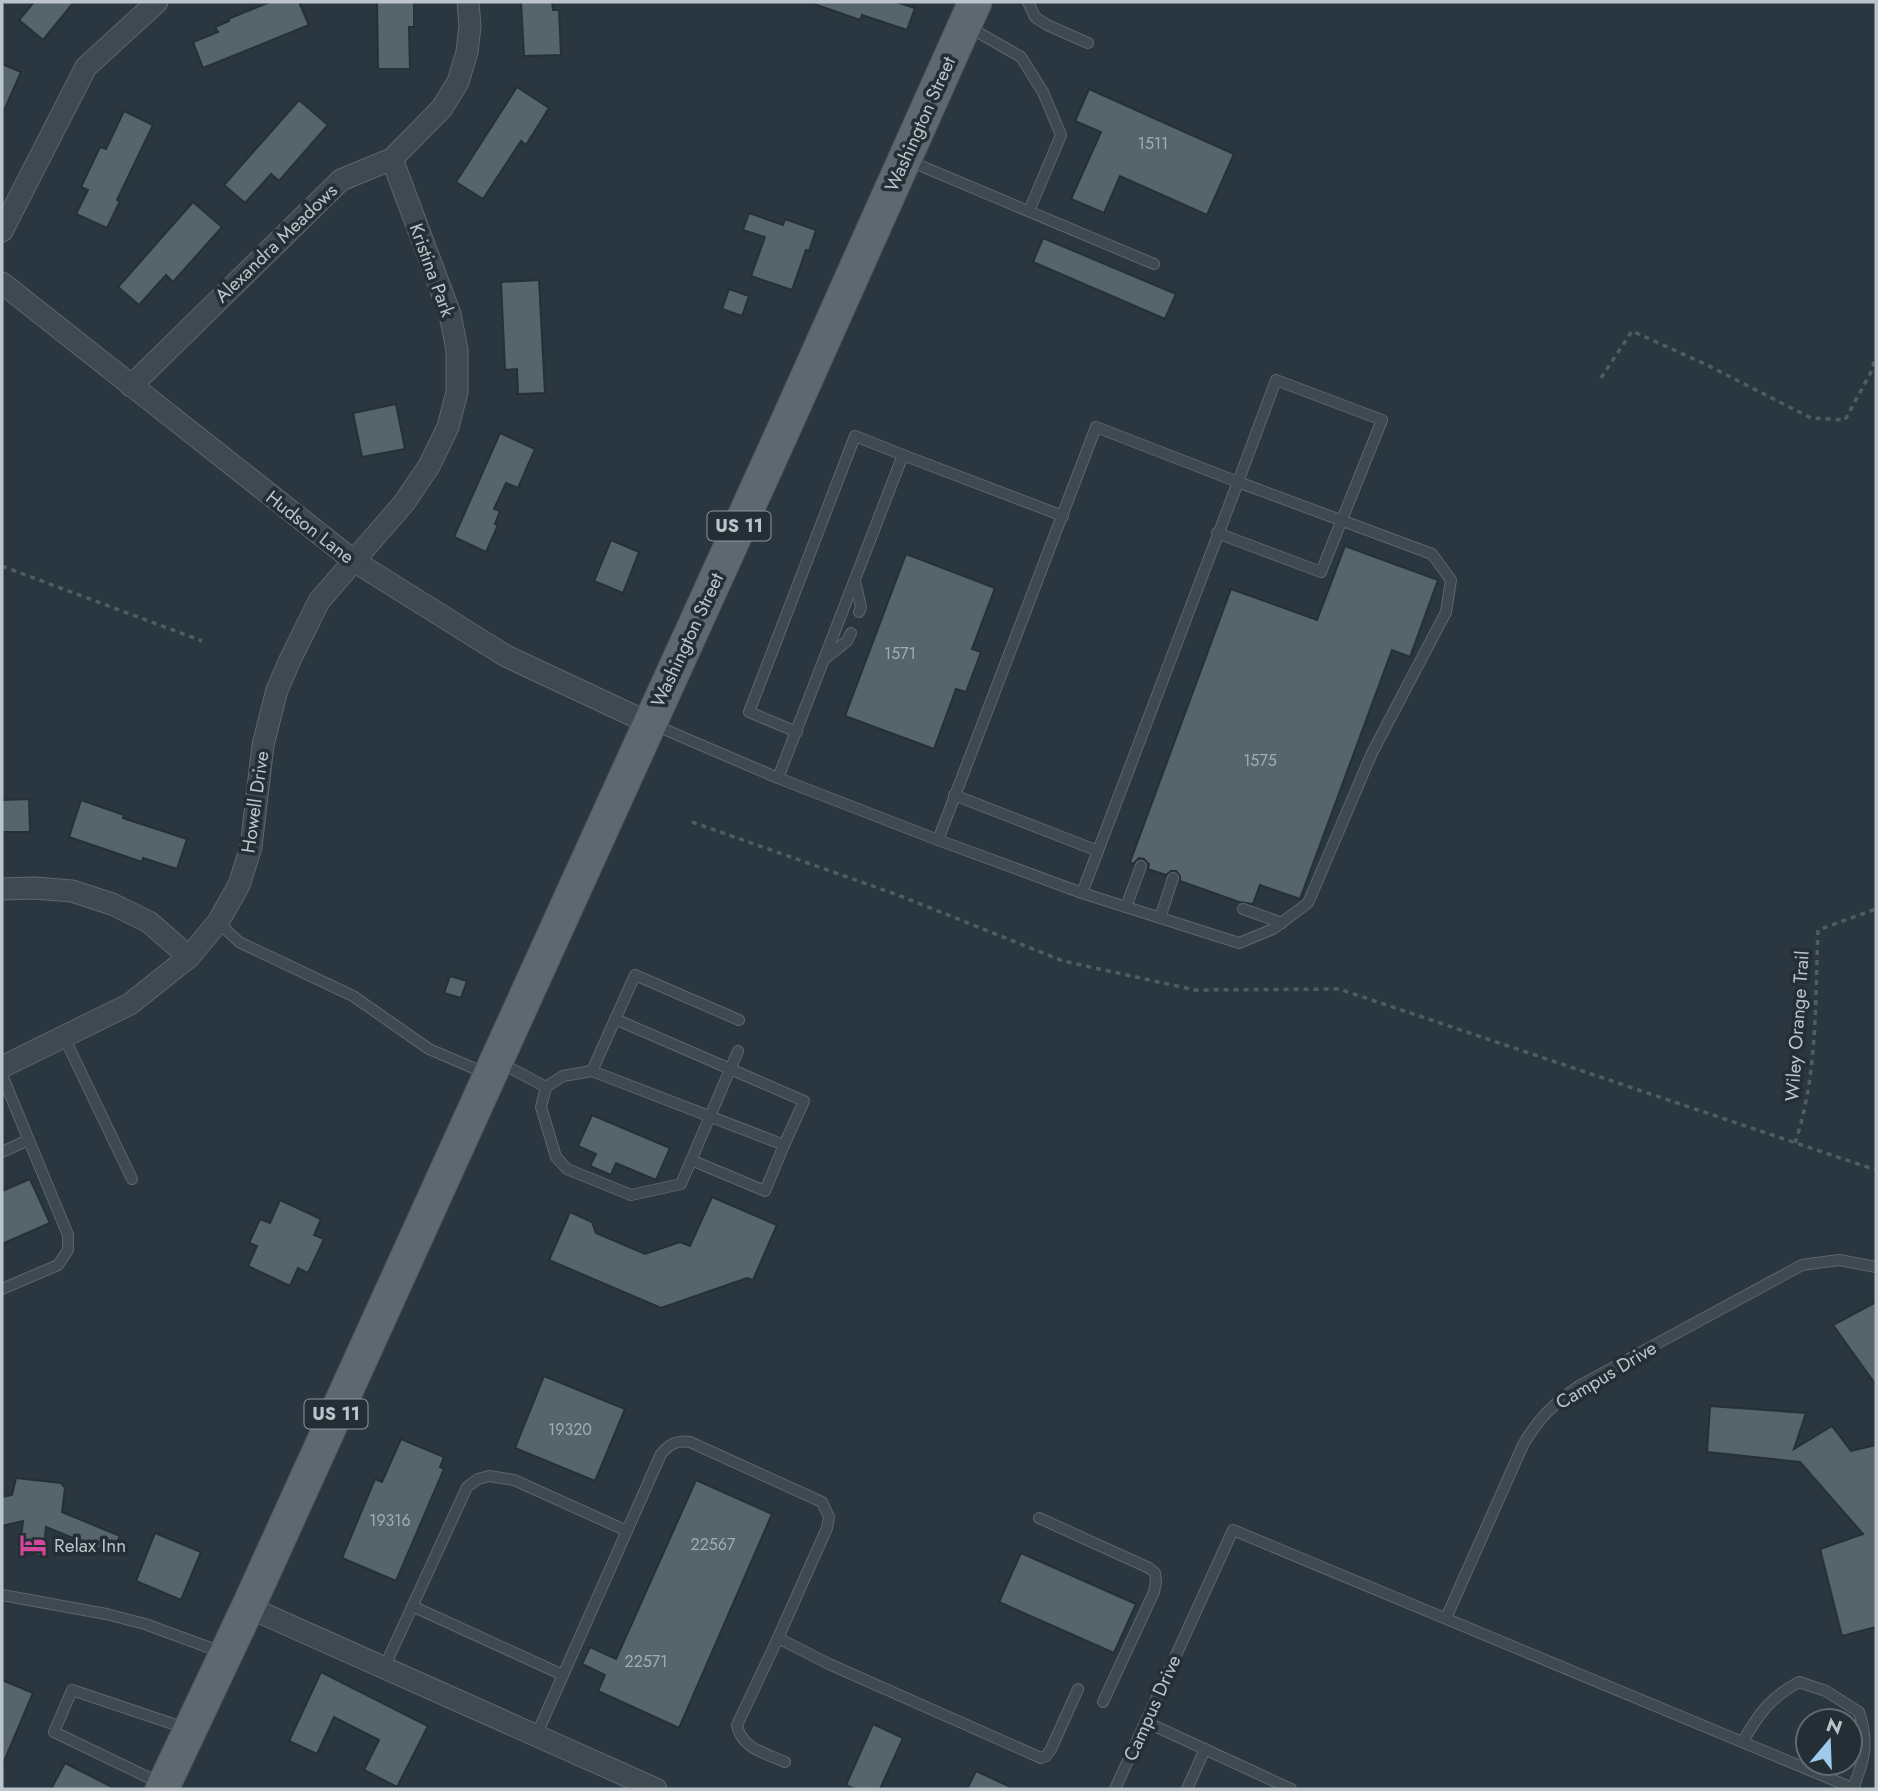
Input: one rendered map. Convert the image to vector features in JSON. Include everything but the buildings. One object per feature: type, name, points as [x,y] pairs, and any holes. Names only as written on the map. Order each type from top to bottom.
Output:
[{"type":"main road","name":"Washington Street","points":[[496,1062],[972,8]]},
{"type":"main road","name":"US 11","points":[[163,1787],[248,1607],[496,1062]]},
{"type":"street","points":[[2,231],[86,67],[157,2]]},
{"type":"street","name":"Alexandra Meadows","points":[[131,386],[341,180],[392,159],[442,108],[458,82],[467,52],[470,26],[468,2]]},
{"type":"street","name":"Kristina Park","points":[[354,561],[404,503],[429,466],[448,427],[457,391],[457,350],[450,314],[392,159]]},
{"type":"street","name":"Hudson Lane","points":[[2,283],[354,561],[506,656],[649,723]]},
{"type":"street","name":"Howell Drive","points":[[2,1067],[131,1004],[189,957],[218,922],[239,885],[251,847],[263,745],[277,690],[319,601],[354,561]]},
{"type":"street","points":[[2,889],[72,891],[112,904],[149,922],[189,957]]},
{"type":"street","points":[[248,1607],[656,1789]]},
{"type":"lane","points":[[1028,2],[1035,17],[1046,25],[1088,43]]},
{"type":"lane","points":[[972,8],[1021,57],[1043,92],[1061,135],[1029,211]]},
{"type":"lane","points":[[904,159],[1154,264]]},
{"type":"lane","points":[[1082,893],[1217,533],[1276,380],[1382,420],[1321,572],[1217,533]]},
{"type":"lane","points":[[649,723],[778,778],[938,840],[1082,893],[1239,943],[1273,929],[1308,903],[1372,753],[1446,612],[1451,580],[1432,554],[1096,427],[938,840]]},
{"type":"lane","points":[[797,732],[749,712],[855,436],[1063,516]]},
{"type":"lane","points":[[778,778],[903,454]]},
{"type":"lane","points":[[855,580],[861,607],[859,612]]},
{"type":"lane","points":[[825,658],[847,641],[851,633]]},
{"type":"lane","points":[[954,795],[1098,851]]},
{"type":"lane","points":[[1126,907],[1141,866]]},
{"type":"lane","points":[[1160,918],[1173,878]]},
{"type":"lane","points":[[1243,909],[1282,923]]},
{"type":"lane","points":[[218,922],[239,942],[353,996],[429,1049],[496,1062],[546,1087]]},
{"type":"lane","points":[[592,1071],[635,975],[739,1020]]},
{"type":"lane","points":[[615,1019],[804,1101],[765,1191],[691,1160]]},
{"type":"lane","points":[[64,1037],[132,1179]]},
{"type":"lane","points":[[738,1051],[730,1069],[710,1116],[691,1160],[681,1184],[631,1195],[567,1169],[556,1157],[541,1107],[546,1087],[563,1076],[592,1071],[710,1116],[784,1144]]},
{"type":"lane","points":[[2,1075],[68,1235],[68,1250],[58,1265],[2,1289]]},
{"type":"lane","points":[[2,1152],[28,1140]]},
{"type":"lane","name":"Campus Drive","points":[[1446,1618],[1523,1445],[1538,1421],[1556,1402],[1579,1386],[1802,1265],[1839,1260],[1876,1267]]},
{"type":"lane","points":[[536,1736],[661,1454],[670,1444],[679,1440],[690,1442],[822,1502],[829,1517],[827,1528],[737,1725],[739,1736],[744,1742],[785,1762]]},
{"type":"lane","points":[[384,1668],[467,1487],[478,1479],[489,1476],[514,1480],[627,1531]]},
{"type":"lane","points":[[1039,1518],[1155,1573],[1154,1592],[1103,1702]]},
{"type":"lane","name":"Campus Drive","points":[[1115,1789],[1233,1530],[1854,1789]]},
{"type":"lane","points":[[2,1595],[145,1624],[226,1654]]},
{"type":"lane","points":[[412,1606],[564,1675]]},
{"type":"lane","points":[[778,1638],[829,1664],[1041,1758],[1051,1749],[1078,1689]]},
{"type":"lane","points":[[1743,1741],[1755,1720],[1777,1694],[1799,1682],[1826,1691],[1859,1712],[1866,1732],[1864,1761],[1854,1789]]},
{"type":"lane","points":[[163,1787],[54,1732],[72,1690],[191,1730]]},
{"type":"lane","points":[[1146,1722],[1292,1789]]},
{"type":"lane","points":[[1187,1789],[1205,1749]]},
{"type":"path","points":[[1601,378],[1632,331],[1705,364],[1811,418],[1845,420],[1871,372],[1876,356]]},
{"type":"path","points":[[2,566],[202,641]]},
{"type":"path","points":[[692,822],[898,895],[1063,961],[1195,990],[1339,989],[1876,1170]]},
{"type":"path","name":"Wiley Orange Trail","points":[[1795,1143],[1804,1114],[1814,1049],[1818,930],[1876,909]]},
{"type":"place","name":"Relax Inn","points":[[33,1545]]}]
